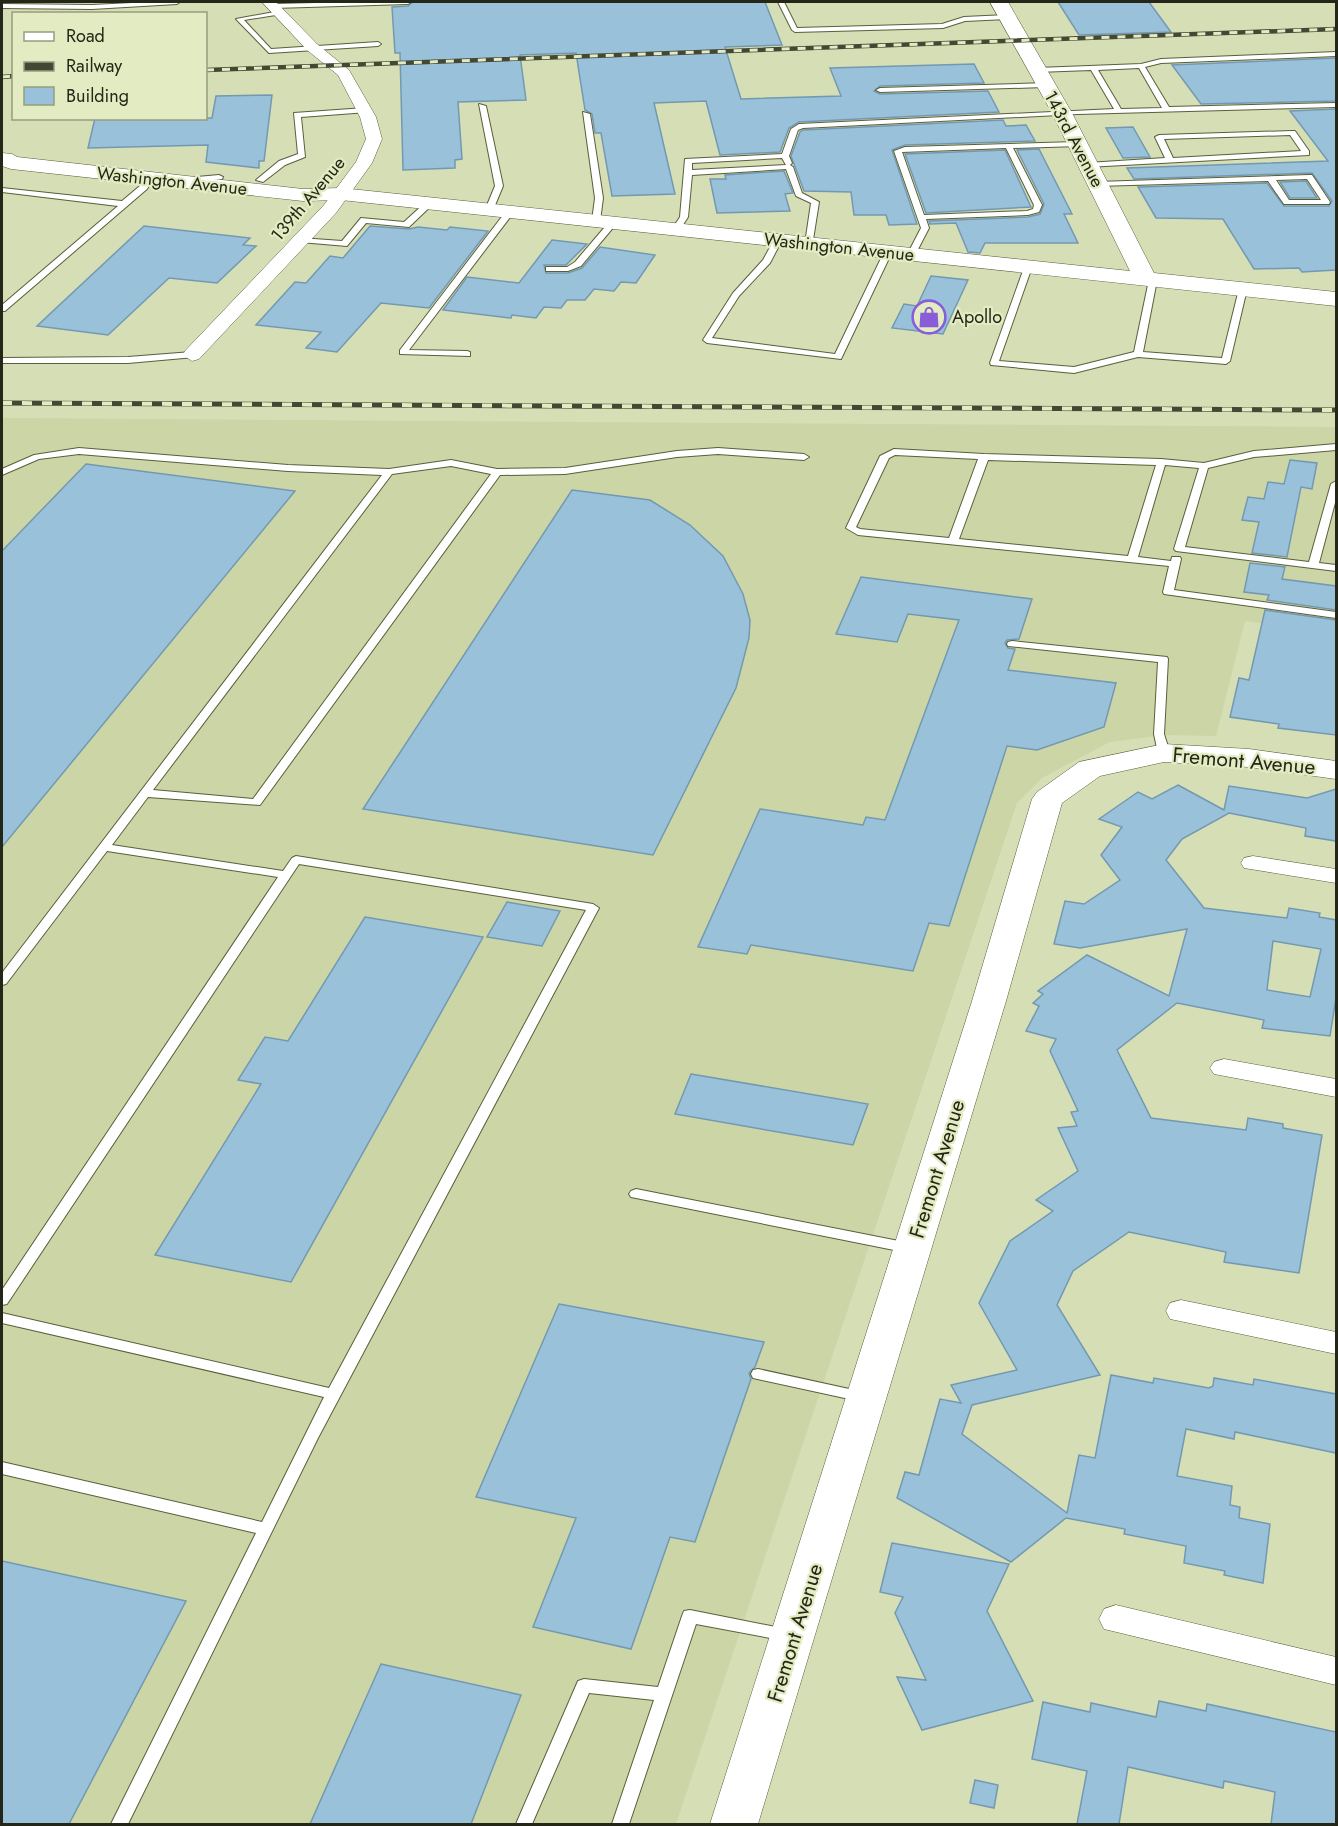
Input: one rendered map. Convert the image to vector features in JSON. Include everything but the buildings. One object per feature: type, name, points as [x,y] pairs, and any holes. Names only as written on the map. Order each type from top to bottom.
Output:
[{"type":"street","name":"139th Avenue","points":[[192,355],[341,194],[364,163],[374,139],[365,111],[344,73],[312,46],[274,7]]},
{"type":"street","name":"143rd Avenue","points":[[1003,9],[1062,113],[1092,174],[1112,248],[1149,279]]},
{"type":"street","name":"Washington Avenue","points":[[3,158],[18,157],[312,185],[341,194]]},
{"type":"street","name":"Washington Avenue","points":[[3,158],[11,163],[150,179],[303,195],[341,194],[1336,299]]},
{"type":"street","points":[[1003,265],[1062,263],[1112,248]]},
{"type":"street","name":"Fremont Avenue","points":[[734,1824],[913,1249],[1048,799],[1090,769],[1164,753],[1249,758],[1336,770]]},
{"type":"street","points":[[1253,863],[1336,876]]},
{"type":"street","points":[[1224,1068],[1336,1088]]},
{"type":"street","points":[[1181,1311],[1336,1343]]},
{"type":"street","points":[[1116,1619],[1336,1671]]},
{"type":"lane","points":[[17,12],[177,2]]},
{"type":"lane","points":[[378,44],[312,46],[270,51],[239,19],[274,7],[408,2]]},
{"type":"lane","points":[[781,2],[795,30],[943,26],[1003,9]]},
{"type":"lane","points":[[2,6],[92,7]]},
{"type":"lane","points":[[880,90],[1041,78],[1093,68],[1141,66],[1161,61],[1336,54]]},
{"type":"lane","points":[[1141,66],[1167,110]]},
{"type":"lane","points":[[1093,68],[1119,111]]},
{"type":"lane","points":[[809,244],[815,202],[799,194],[785,156],[795,129],[802,126],[1062,113],[1336,105]]},
{"type":"lane","points":[[467,354],[403,352],[500,211],[499,186],[482,106]]},
{"type":"lane","points":[[260,180],[282,163],[302,155],[297,115],[365,111]]},
{"type":"lane","points":[[549,269],[568,269],[578,264],[604,222],[586,114]]},
{"type":"lane","points":[[1092,174],[1170,160],[1306,153],[1292,134],[1159,137],[1170,160]]},
{"type":"lane","points":[[912,255],[925,228],[898,151],[1076,144]]},
{"type":"lane","points":[[921,217],[1028,213],[1036,210],[1038,205],[1008,145]]},
{"type":"lane","points":[[676,229],[684,217],[688,161],[785,156]]},
{"type":"lane","points":[[688,173],[789,167]]},
{"type":"lane","points":[[1092,174],[1309,177],[1326,202],[1287,202],[1270,178]]},
{"type":"lane","points":[[2,309],[150,179],[172,177],[205,180],[219,177]]},
{"type":"lane","points":[[2,190],[124,204]]},
{"type":"lane","points":[[300,240],[344,244],[364,220],[406,225],[429,204]]},
{"type":"lane","points":[[778,240],[767,261],[736,295],[707,340],[838,357],[888,252]]},
{"type":"lane","points":[[1028,267],[994,363],[1074,370],[1138,354],[1226,361],[1243,289]]},
{"type":"lane","points":[[1138,354],[1149,279]]},
{"type":"lane","points":[[2,361],[128,360],[192,355]]},
{"type":"lane","points":[[1174,564],[858,532],[851,528],[885,456],[894,452],[1161,462],[1204,466],[1254,454],[1336,447]]},
{"type":"lane","points":[[2,472],[37,457],[79,452],[288,468],[389,472],[451,463],[497,472],[565,471],[677,454],[718,451],[804,457]]},
{"type":"lane","points":[[953,541],[984,457]]},
{"type":"lane","points":[[1132,560],[1161,462]]},
{"type":"lane","points":[[1204,466],[1174,564],[1168,592],[1336,615]]},
{"type":"lane","points":[[2,981],[389,472]]},
{"type":"lane","points":[[145,793],[256,803],[497,472]]},
{"type":"lane","points":[[1313,565],[1336,484]]},
{"type":"lane","points":[[1179,549],[1336,568]]},
{"type":"lane","points":[[1012,644],[1163,659],[1159,734],[1164,753]]},
{"type":"lane","points":[[104,847],[286,875]]},
{"type":"lane","points":[[2,1300],[296,860],[593,908],[333,1394],[120,1824]]},
{"type":"lane","points":[[636,1194],[913,1249]]},
{"type":"lane","points":[[2,1318],[333,1394]]},
{"type":"lane","points":[[758,1374],[867,1398]]},
{"type":"lane","points":[[2,1468],[266,1529]]},
{"type":"lane","points":[[621,1824],[690,1616],[794,1637]]},
{"type":"lane","points":[[524,1824],[584,1686],[666,1694]]},
{"type":"shaded area","points":[[2,418],[1336,427],[1336,633],[1245,621],[1216,736],[1166,735],[1110,742],[1042,778],[1017,803],[676,1824],[2,1824]]},
{"type":"railway","points":[[207,70],[1336,29]]},
{"type":"railway","points":[[2,77],[12,76]]},
{"type":"railway","points":[[2,403],[1336,410]]},
{"type":"place","name":"Apollo","points":[[929,317]]}]
